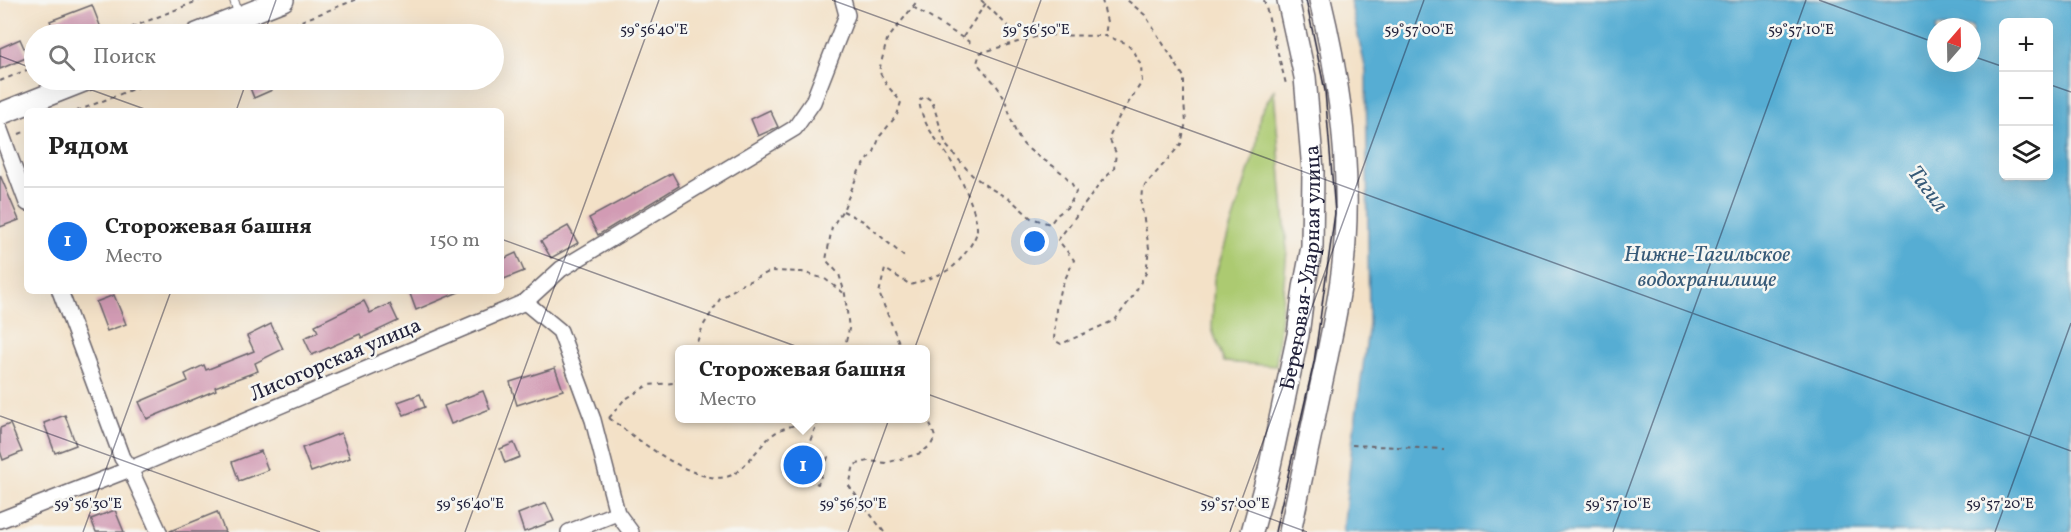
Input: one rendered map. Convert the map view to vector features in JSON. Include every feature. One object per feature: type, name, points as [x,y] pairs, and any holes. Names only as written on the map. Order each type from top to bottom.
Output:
[{"type":"main road","points":[[213,24],[237,9],[283,0]]},
{"type":"main road","name":"Береговая-Ударная улица","points":[[1252,532],[1269,470],[1298,335],[1312,247],[1313,171],[1305,77],[1288,0]]},
{"type":"main road","name":"Береговая-Ударная улица","points":[[1290,532],[1336,313],[1345,241],[1344,144],[1340,104],[1320,0]]},
{"type":"main road","points":[[0,114],[61,90]]},
{"type":"street","name":"Лисогорская улица","points":[[0,520],[130,469],[525,302],[561,268],[795,128],[813,102],[847,15],[843,0]]},
{"type":"street","points":[[0,130],[24,195]]},
{"type":"street","points":[[61,294],[122,458],[130,469],[159,532]]},
{"type":"street","points":[[525,302],[560,331],[593,420],[617,513],[631,532]]},
{"type":"street","points":[[569,532],[617,513]]},
{"type":"path","points":[[140,24],[200,0]]},
{"type":"path","points":[[294,24],[355,0]]},
{"type":"path","points":[[845,345],[849,329],[845,294],[839,274],[826,260],[832,227],[859,171],[874,152],[880,136],[897,116],[901,102],[886,84],[879,71],[887,39],[918,0]]},
{"type":"path","points":[[981,0],[1016,34]]},
{"type":"path","points":[[962,38],[988,0]]},
{"type":"path","points":[[1102,0],[1107,22],[1105,36]]},
{"type":"path","points":[[900,345],[879,293],[885,269],[911,285],[951,268],[972,244],[977,232],[964,184],[950,158],[921,118],[919,101],[925,96],[932,101],[946,145],[972,175],[1011,200],[1031,218],[1050,224],[1069,206],[1076,192],[1073,184],[1048,161],[1025,146],[1011,122],[1003,96],[977,63],[980,53],[1042,35],[1105,36],[1126,42],[1135,52],[1141,66],[1142,82],[1119,117],[1109,138],[1116,153],[1114,169],[1102,181],[1058,240],[1074,260],[1060,290],[1054,340],[1061,344],[1115,320],[1133,296],[1146,273],[1149,248],[1141,203],[1142,189],[1181,144],[1186,122],[1184,76],[1144,15],[1127,0]]},
{"type":"path","points":[[1264,0],[1287,87]]},
{"type":"path","points":[[913,7],[971,44]]},
{"type":"path","points":[[0,81],[24,71]]},
{"type":"path","points":[[85,108],[131,90]]},
{"type":"path","points":[[842,210],[863,221],[908,259]]},
{"type":"path","points":[[696,345],[703,326],[720,299],[741,285],[771,271],[802,272],[825,279],[845,294]]},
{"type":"path","points":[[593,420],[609,418],[624,400],[648,385],[673,383],[675,381]]},
{"type":"path","points":[[609,418],[660,456],[690,471],[721,478],[737,472],[779,429],[799,424],[817,424],[807,449]]},
{"type":"path","points":[[884,532],[849,486],[854,465],[868,461],[886,463],[921,453],[931,445],[935,437],[930,423]]},
{"type":"path","points":[[794,444],[807,449],[828,457],[818,484],[784,471],[794,444]]},
{"type":"path","points":[[1352,445],[1444,449]]},
{"type":"green space","points":[[1274,90],[1287,251],[1276,366],[1224,362],[1212,329],[1214,279],[1256,148],[1260,114]]},
{"type":"water","name":"Нижне-Тагильское водохранилище","points":[[1350,0],[2071,0],[2071,532],[1343,532],[1352,445],[1369,323],[1366,71]]},
{"type":"building","points":[[92,5],[99,24],[51,24],[50,21]]},
{"type":"building","points":[[20,39],[24,48],[24,59],[0,69],[0,48]]},
{"type":"building","points":[[251,90],[272,90],[254,98]]},
{"type":"building","points":[[770,110],[778,127],[758,136],[751,119]]},
{"type":"building","points":[[672,173],[679,186],[598,235],[589,218]]},
{"type":"building","points":[[0,175],[19,220],[0,227]]},
{"type":"building","points":[[568,226],[578,243],[551,258],[541,241]]},
{"type":"building","points":[[516,253],[524,271],[504,279],[504,259]]},
{"type":"building","points":[[410,294],[454,294],[416,310]]},
{"type":"building","points":[[114,295],[126,324],[107,331],[96,302]]},
{"type":"building","points":[[364,301],[370,313],[390,304],[398,321],[362,338],[360,334],[312,355],[304,338],[318,332],[315,325]]},
{"type":"building","points":[[271,324],[283,349],[255,363],[258,371],[215,387],[216,390],[147,419],[139,402],[188,381],[185,374],[204,365],[206,370],[254,351],[247,336]]},
{"type":"building","points":[[555,368],[563,390],[517,405],[510,382]]},
{"type":"building","points":[[483,391],[490,409],[451,424],[444,406]]},
{"type":"building","points":[[420,394],[425,407],[404,415],[398,402]]},
{"type":"building","points":[[65,415],[76,445],[55,453],[44,423]]},
{"type":"building","points":[[10,424],[22,452],[3,460],[0,451],[0,428]]},
{"type":"building","points":[[341,433],[350,458],[311,472],[302,448]]},
{"type":"building","points":[[514,443],[520,457],[505,463],[500,449]]},
{"type":"building","points":[[261,451],[268,470],[239,481],[232,462]]},
{"type":"building","points":[[798,455],[813,460],[807,475],[793,470]]},
{"type":"building","points":[[546,503],[554,521],[524,532],[518,514]]},
{"type":"building","points":[[115,510],[124,532],[96,532],[91,519]]},
{"type":"building","points":[[217,512],[225,532],[170,532],[170,531]]},
{"type":"tram line","points":[[1275,532],[1314,362],[1335,213],[1325,91],[1306,0]]},
{"type":"place","name":"Сторожевая башня","points":[[803,465]]},
{"type":"water label","name":"Тагил","points":[[1929,188]]}]
